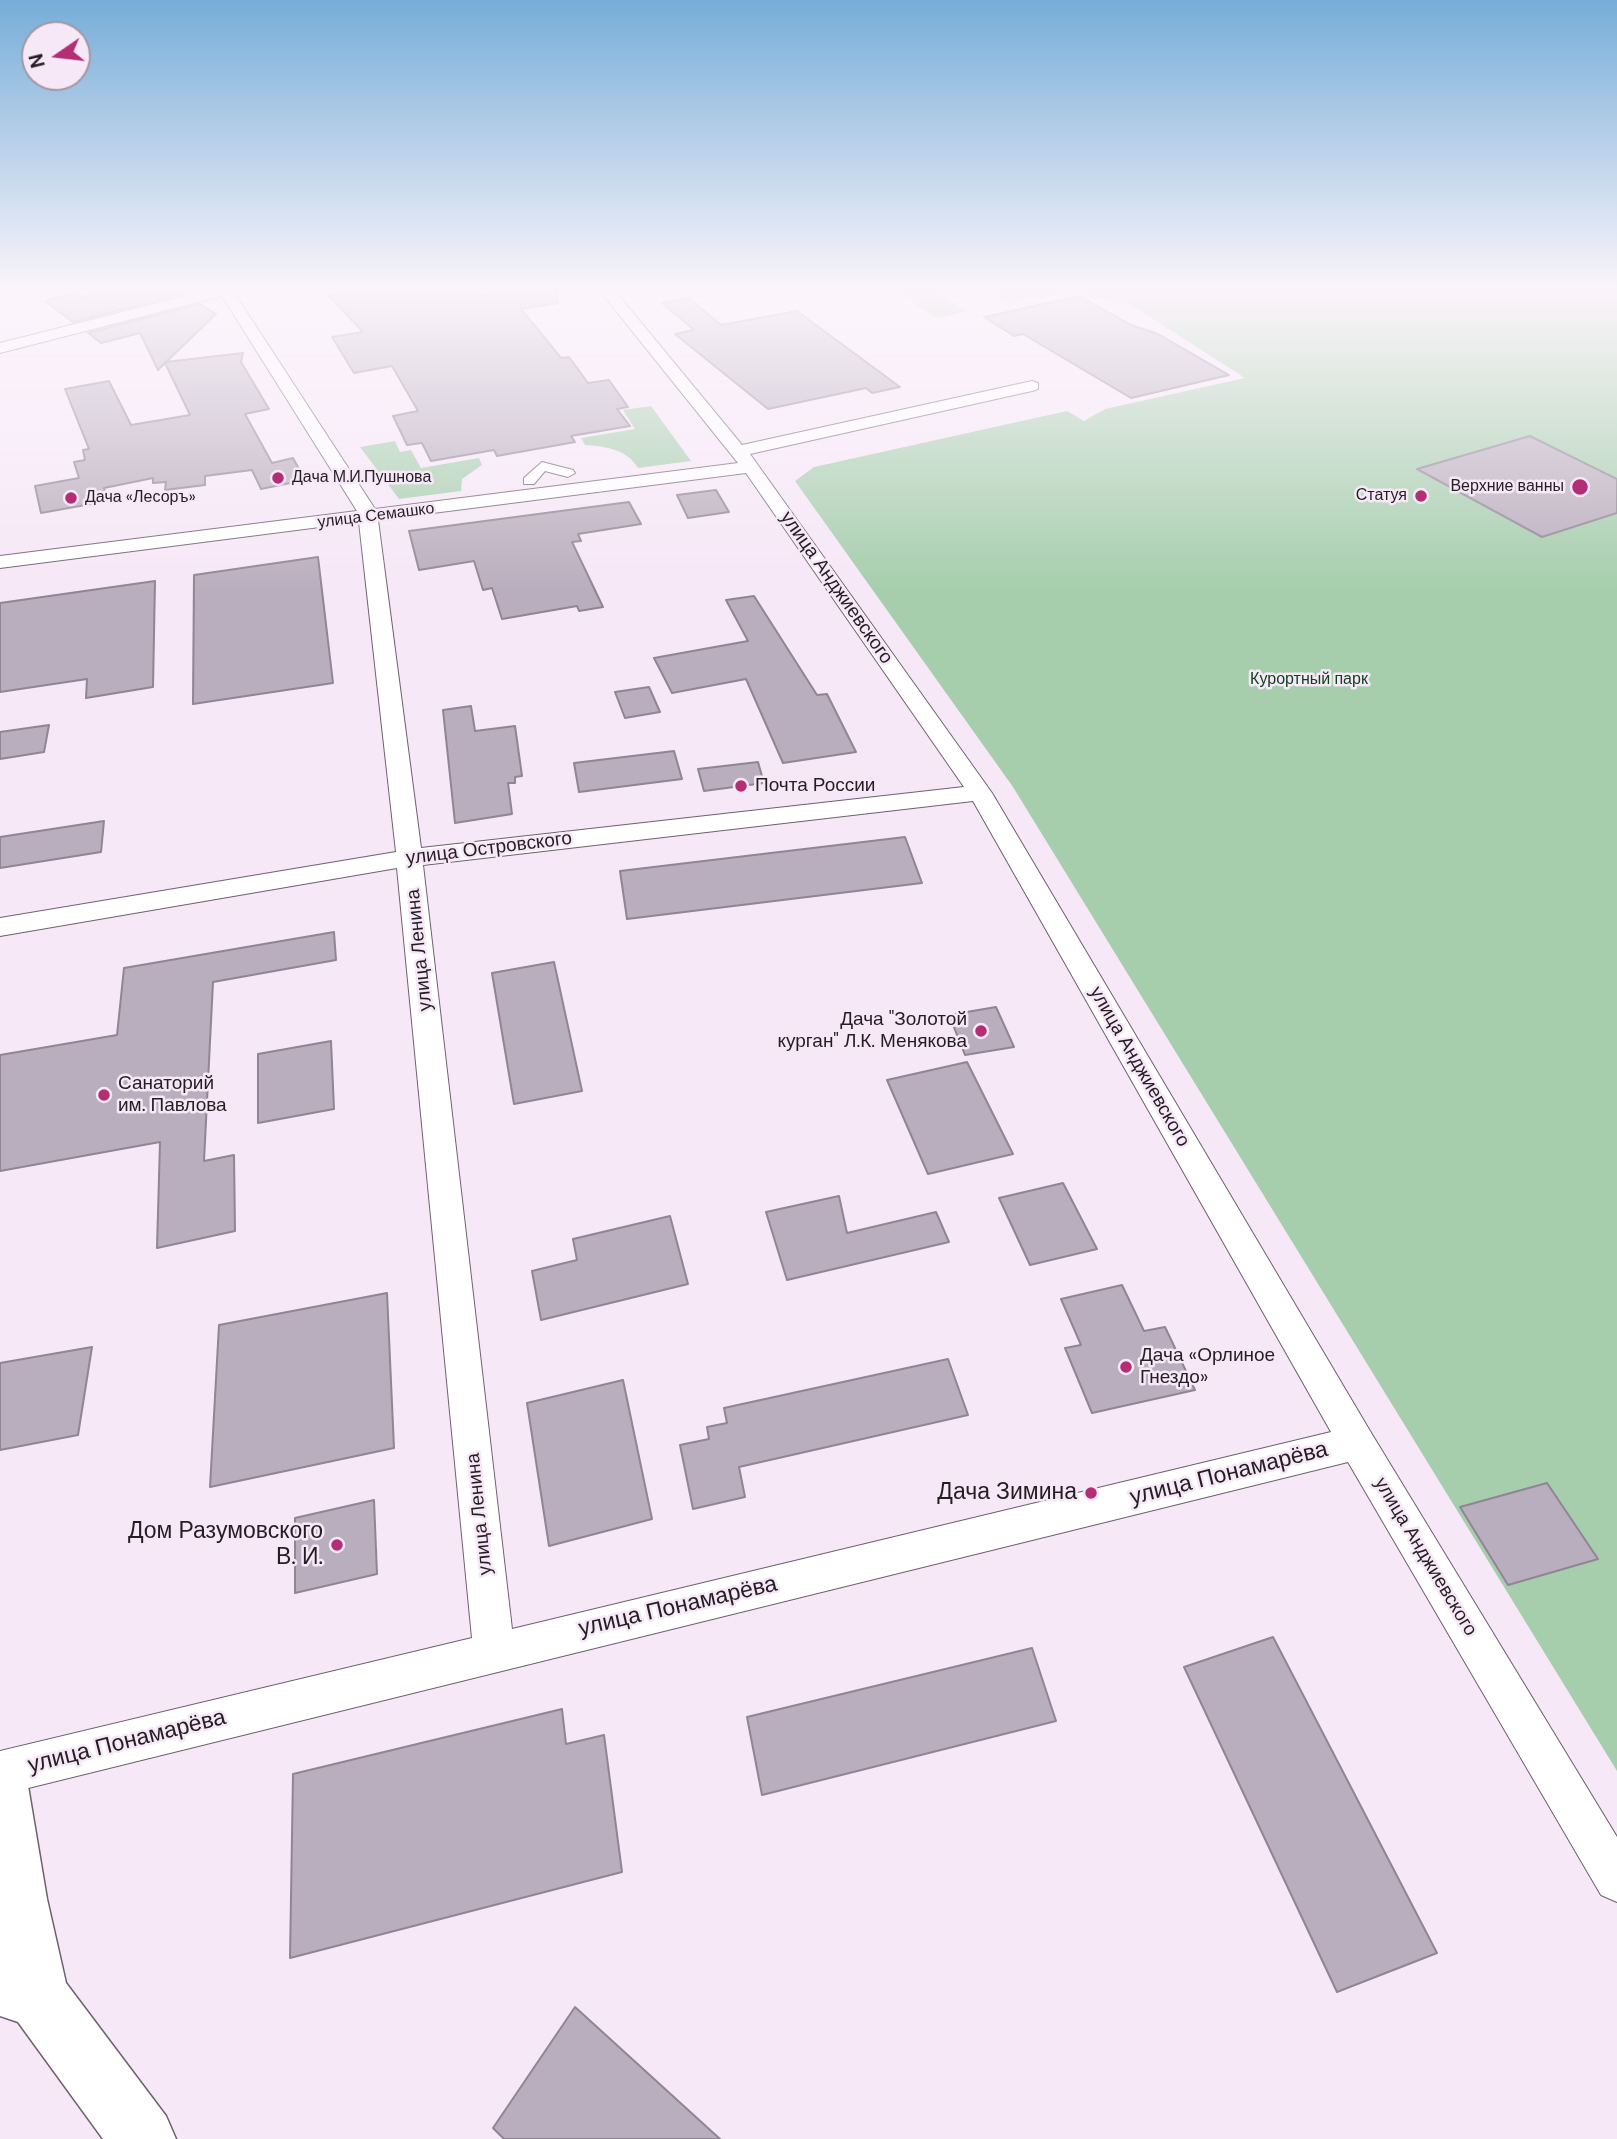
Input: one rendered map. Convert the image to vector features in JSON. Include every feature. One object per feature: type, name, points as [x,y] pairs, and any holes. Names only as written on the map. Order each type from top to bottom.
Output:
[{"type":"main road","points":[[0,1786],[3,1807],[0,1815]]},
{"type":"main road","points":[[0,1786],[17,1899],[19,1991],[143,2139]]},
{"type":"street","name":"улица Ленина","points":[[292,391],[362,501],[368,517],[410,858],[494,1651]]},
{"type":"street","name":"улица Анджиевского","points":[[688,391],[744,459],[980,793],[1357,1443],[1617,1879]]},
{"type":"street","name":"улица Семашко","points":[[0,562],[368,517],[744,459],[1013,391]]},
{"type":"street","points":[[529,481],[541,466],[568,473]]},
{"type":"street","name":"улица Островского","points":[[0,927],[410,858],[980,793]]},
{"type":"street","name":"улица Понамарёва","points":[[0,1773],[1357,1443]]},
{"type":"green space","name":"Курортный парк","points":[[1187,391],[1617,391],[1617,1771],[1013,787],[795,481],[814,467],[1067,411],[1084,421],[1105,409]]},
{"type":"green space","points":[[651,406],[691,461],[638,468],[622,453],[585,445],[581,438],[635,429],[623,410]]},
{"type":"green space","points":[[395,441],[400,452],[411,450],[421,468],[479,458],[482,465],[462,479],[461,491],[399,499],[360,447]]},
{"type":"building","points":[[66,391],[114,391],[131,425],[190,415],[178,391],[258,391],[269,409],[245,414],[272,463],[293,458],[305,480],[261,489],[252,470],[205,476],[205,485],[165,490],[166,482],[153,483],[153,478],[104,488],[108,501],[41,513],[35,486],[79,478],[74,462],[85,460],[83,450],[89,449]]},
{"type":"building","points":[[406,391],[617,391],[628,407],[617,409],[630,426],[571,436],[575,442],[497,456],[494,450],[431,461],[422,443],[407,445],[393,416],[418,411]]},
{"type":"building","points":[[745,391],[853,391],[768,409]]},
{"type":"building","points":[[1119,391],[1162,391],[1131,398]]},
{"type":"building","name":"Верхние ванны","points":[[1530,436],[1617,479],[1617,513],[1542,537],[1417,469]]},
{"type":"building","points":[[716,490],[729,512],[688,518],[677,495]]},
{"type":"building","points":[[629,502],[641,524],[578,534],[581,541],[572,542],[603,607],[579,611],[577,606],[502,619],[492,588],[483,590],[474,561],[419,570],[409,531]]},
{"type":"building","points":[[318,557],[333,683],[193,704],[194,575]]},
{"type":"building","points":[[155,581],[153,687],[86,698],[87,679],[0,692],[0,603]]},
{"type":"building","points":[[754,596],[817,695],[827,694],[856,752],[783,763],[746,679],[672,693],[654,658],[748,641],[726,600]]},
{"type":"building","points":[[649,687],[660,712],[625,718],[615,692]]},
{"type":"building","points":[[471,706],[475,731],[515,726],[522,776],[515,777],[515,783],[508,783],[512,814],[455,823],[443,710]]},
{"type":"building","points":[[49,725],[44,752],[0,759],[0,732]]},
{"type":"building","points":[[674,751],[682,779],[579,792],[574,763]]},
{"type":"building","points":[[758,762],[764,783],[704,791],[698,769]]},
{"type":"building","points":[[104,821],[101,852],[0,868],[0,837]]},
{"type":"building","points":[[905,837],[922,883],[627,919],[620,871]]},
{"type":"building","points":[[334,932],[336,960],[213,982],[204,1161],[234,1155],[235,1231],[157,1248],[160,1142],[0,1171],[0,1055],[117,1035],[124,968]]},
{"type":"building","points":[[554,962],[582,1091],[514,1104],[492,973]]},
{"type":"building","name":"Дача \"Золотой курган\" Л.К. Менякова","points":[[996,1007],[1014,1047],[965,1055],[949,1015]]},
{"type":"building","points":[[331,1041],[334,1109],[258,1123],[258,1054]]},
{"type":"building","points":[[967,1062],[1013,1154],[928,1174],[887,1080]]},
{"type":"building","points":[[1063,1183],[1097,1249],[1030,1265],[999,1198]]},
{"type":"building","points":[[839,1196],[847,1233],[936,1212],[949,1242],[787,1280],[766,1212]]},
{"type":"building","points":[[670,1216],[688,1284],[541,1320],[532,1271],[577,1260],[573,1239]]},
{"type":"building","points":[[1122,1285],[1144,1331],[1165,1327],[1195,1390],[1092,1413],[1065,1348],[1081,1345],[1061,1299]]},
{"type":"building","points":[[387,1293],[394,1448],[210,1487],[219,1325]]},
{"type":"building","points":[[92,1347],[78,1435],[0,1450],[0,1363]]},
{"type":"building","points":[[948,1359],[968,1415],[739,1467],[745,1497],[693,1509],[680,1445],[709,1439],[707,1427],[727,1423],[724,1408]]},
{"type":"building","points":[[623,1380],[652,1519],[549,1546],[527,1403]]},
{"type":"building","points":[[1547,1483],[1598,1559],[1508,1585],[1460,1507]]},
{"type":"building","points":[[374,1500],[377,1574],[295,1593],[295,1518]]},
{"type":"building","points":[[1273,1637],[1437,1953],[1337,1992],[1184,1667]]},
{"type":"building","points":[[1032,1648],[1056,1721],[762,1795],[747,1717]]},
{"type":"building","points":[[562,1709],[566,1744],[604,1735],[622,1872],[290,1958],[293,1774]]},
{"type":"building","points":[[575,2007],[720,2139],[504,2139],[493,2128]]},
{"type":"place","name":"Дача М.И.Пушнова","points":[[278,478]]},
{"type":"place","name":"Верхние ванны","points":[[1580,487]]},
{"type":"place","name":"Статуя","points":[[1421,496]]},
{"type":"place","name":"Дача «Лесоръ»","points":[[71,498]]},
{"type":"place","name":"Почта России","points":[[741,786]]},
{"type":"place","name":"Дача \"Золотой курган\" Л.К. Менякова","points":[[981,1031]]},
{"type":"place","name":"Санаторий им. Павлова","points":[[104,1095]]},
{"type":"place","name":"Дача «Орлиное Гнездо»","points":[[1126,1367]]},
{"type":"place","name":"Дача Зимина","points":[[1091,1493]]},
{"type":"place","name":"Дом Разумовского В. И.","points":[[337,1545]]}]
